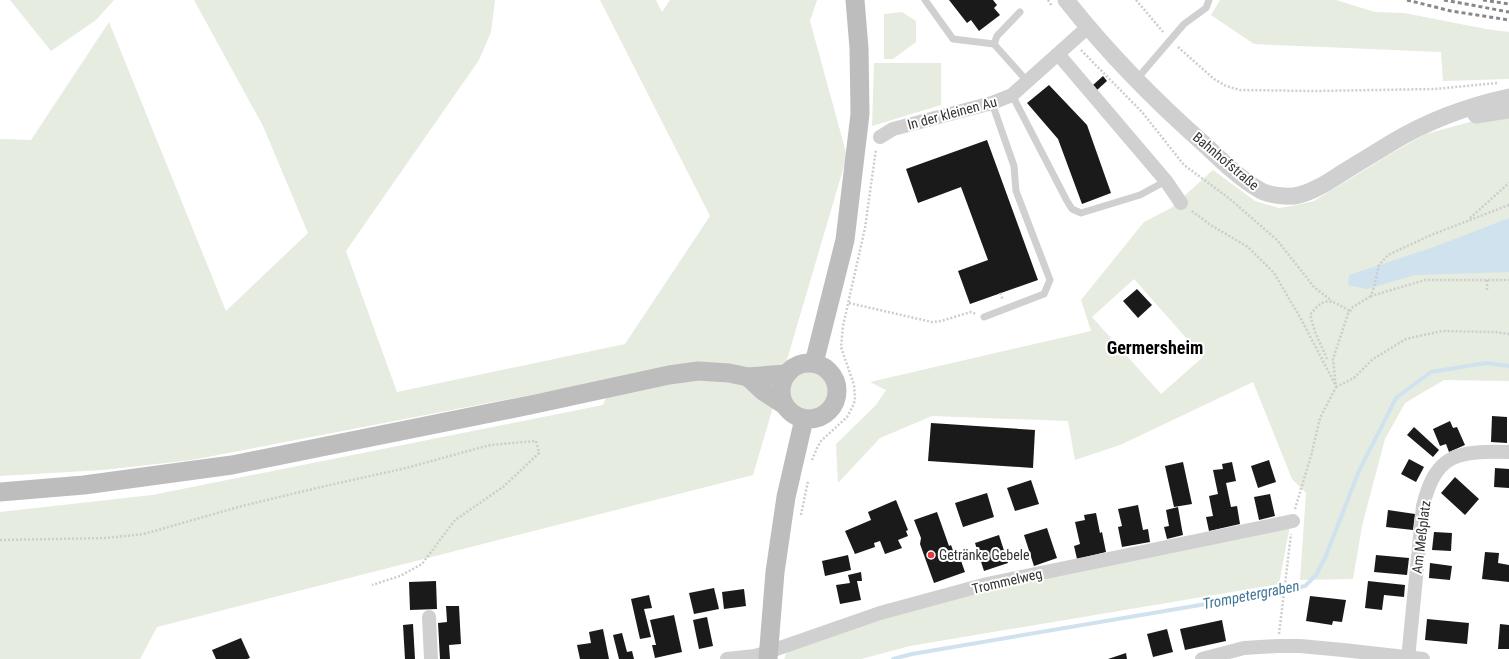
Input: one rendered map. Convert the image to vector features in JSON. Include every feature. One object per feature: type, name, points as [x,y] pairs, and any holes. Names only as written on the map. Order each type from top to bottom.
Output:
[{"type":"main road","points":[[814,363],[845,240],[860,114],[859,48],[855,0]]},
{"type":"main road","points":[[804,363],[814,363],[829,371],[835,378],[837,396],[834,405],[825,414],[813,420],[795,416],[788,411],[783,404],[780,395],[783,378],[786,374],[796,366],[804,363]]},
{"type":"main road","points":[[0,492],[84,485],[232,465],[669,375],[698,371],[729,373],[748,377],[786,374]]},
{"type":"main road","points":[[748,377],[763,391],[783,404]]},
{"type":"main road","points":[[768,656],[775,572],[786,497],[804,419]]},
{"type":"street","name":"Bahnhofstraße","points":[[1066,0],[1136,81],[1243,179],[1259,190],[1278,195],[1298,196],[1317,189],[1393,142],[1452,114],[1479,104],[1505,90]]},
{"type":"street","name":"In der kleinen Au","points":[[880,137],[893,129],[992,103],[1012,95],[1088,27]]},
{"type":"street","points":[[1058,54],[1166,182],[1181,202]]},
{"type":"street","name":"Bahnhofstraße","points":[[1423,127],[1509,110]]},
{"type":"street","name":"Am Meßplatz","points":[[1408,658],[1423,506],[1429,484],[1441,466],[1454,457],[1462,454],[1479,452],[1509,452]]},
{"type":"street","name":"Trommelweg","points":[[727,659],[768,656],[880,613],[987,584],[1293,521]]},
{"type":"street","points":[[429,617],[431,659]]},
{"type":"street","points":[[1202,659],[1244,648],[1278,646],[1329,649],[1424,659]]},
{"type":"lane","points":[[925,0],[953,39],[994,44],[1026,81]]},
{"type":"lane","points":[[1136,81],[1184,24],[1206,8],[1209,0]]},
{"type":"lane","points":[[994,44],[997,36],[1020,12]]},
{"type":"lane","points":[[1012,95],[1072,209],[1081,213],[1140,195],[1166,182]]},
{"type":"lane","points":[[984,317],[1044,294],[1050,280],[1016,191],[1014,166],[992,103]]},
{"type":"path","points":[[1136,0],[1170,40],[1214,79],[1226,86],[1240,90],[1505,90]]},
{"type":"path","points":[[1076,39],[1077,46],[1142,112],[1184,165],[1230,199],[1277,240],[1314,287],[1332,301],[1350,311]]},
{"type":"path","points":[[811,466],[821,441],[847,417],[854,404],[854,385],[841,347],[843,326],[865,228],[875,154],[880,137]]},
{"type":"path","points":[[1468,220],[1509,183]]},
{"type":"path","points":[[1181,202],[1209,224],[1248,247],[1274,273],[1299,314],[1336,387]]},
{"type":"path","points":[[1371,296],[1379,265],[1388,255],[1431,235],[1509,205]]},
{"type":"path","points":[[1487,279],[1487,290]]},
{"type":"path","points":[[1278,646],[1281,608],[1293,521],[1320,418],[1336,387],[1333,359],[1348,314],[1353,307],[1371,296],[1425,280],[1509,280]]},
{"type":"path","points":[[1327,358],[1315,332],[1310,315],[1320,304],[1332,301]]},
{"type":"path","points":[[849,303],[932,322],[941,321],[971,312],[984,317]]},
{"type":"path","points":[[1336,387],[1354,378],[1373,359],[1388,348],[1406,339],[1442,331],[1509,334]]},
{"type":"path","points":[[1323,360],[1327,358],[1333,359]]},
{"type":"path","points":[[0,540],[106,538],[144,534],[242,506],[406,468],[490,445],[536,441],[539,453],[503,487],[455,520],[422,564],[400,576],[372,585]]},
{"type":"path","points":[[800,520],[808,478]]},
{"type":"shaded area","points":[[10,0],[114,0],[96,20],[51,51]]},
{"type":"shaded area","points":[[194,0],[495,0],[491,32],[479,60],[346,251],[397,392],[625,344],[710,216],[600,0],[656,0],[662,12],[670,0],[817,0],[810,21],[847,156],[753,475],[157,627],[140,659],[0,659],[0,512],[152,495],[603,405],[613,379],[192,460],[103,470],[0,476],[0,139],[31,140],[109,22],[226,311],[308,233],[263,126]]},
{"type":"shaded area","points":[[1220,0],[1336,0],[1375,12],[1404,13],[1509,32],[1509,79],[1443,81],[1441,52],[1254,44],[1211,15]]},
{"type":"shaded area","points":[[902,12],[916,21],[916,42],[893,59],[884,59],[884,14]]},
{"type":"shaded area","points":[[874,63],[941,63],[941,105],[872,126]]},
{"type":"shaded area","points":[[1509,114],[1509,381],[1444,380],[1405,403],[1385,439],[1362,526],[1353,579],[1300,580],[1306,493],[1292,479],[1253,382],[1120,445],[1075,460],[1068,421],[932,416],[880,438],[838,483],[836,444],[876,405],[886,390],[870,382],[1091,331],[1081,300],[1144,222],[1171,208],[1213,170],[1255,201],[1279,208],[1297,205],[1314,201],[1426,134],[1481,119]],"holes":[[[1134,279],[1203,357],[1161,394],[1092,317]]]},
{"type":"shaded area","points":[[809,371],[817,373],[823,377],[827,383],[829,391],[827,399],[823,405],[817,409],[809,411],[801,409],[795,405],[791,399],[789,391],[791,383],[795,377],[801,373]]},
{"type":"shaded area","points":[[1290,525],[1279,584],[910,646],[861,659],[784,659],[788,649],[900,612],[973,591]]},
{"type":"water","points":[[1509,218],[1509,272],[1415,275],[1367,289],[1348,285],[1349,275],[1434,247]]},
{"type":"building","points":[[949,0],[993,0],[997,5],[994,8],[1000,15],[979,31],[971,20],[967,23]]},
{"type":"building","points":[[1103,76],[1107,81],[1097,90],[1093,85]]},
{"type":"building","points":[[1049,85],[1087,125],[1111,193],[1082,204],[1058,139],[1027,103]]},
{"type":"building","points":[[987,140],[1038,280],[970,304],[958,271],[988,260],[961,187],[918,203],[906,169]]},
{"type":"building","points":[[1137,289],[1152,305],[1138,318],[1123,301]]},
{"type":"building","points":[[1492,416],[1507,417],[1507,443],[1491,442]]},
{"type":"building","points":[[1450,421],[1453,428],[1457,427],[1465,445],[1449,452],[1446,444],[1440,446],[1433,429]]},
{"type":"building","points":[[931,423],[1035,430],[1033,468],[928,461]]},
{"type":"building","points":[[1414,427],[1439,450],[1433,457],[1407,435]]},
{"type":"building","points":[[1409,459],[1424,467],[1416,482],[1401,474]]},
{"type":"building","points":[[1269,460],[1276,482],[1258,488],[1251,466]]},
{"type":"building","points":[[1183,462],[1192,504],[1174,507],[1165,466]]},
{"type":"building","points":[[1232,462],[1236,481],[1226,483],[1231,507],[1237,506],[1240,524],[1209,531],[1206,517],[1213,516],[1209,496],[1218,494],[1213,470],[1223,469],[1222,464]]},
{"type":"building","points":[[1495,468],[1509,469],[1509,488],[1494,487]]},
{"type":"building","points":[[1455,477],[1479,499],[1465,515],[1441,493]]},
{"type":"building","points":[[1031,480],[1039,504],[1015,511],[1007,488]]},
{"type":"building","points":[[987,493],[994,517],[963,527],[955,503]]},
{"type":"building","points":[[1270,494],[1275,516],[1259,520],[1254,497]]},
{"type":"building","points":[[896,500],[908,530],[906,531],[908,536],[898,540],[902,548],[885,554],[880,541],[874,543],[875,547],[855,554],[845,531],[871,520],[868,512]]},
{"type":"building","points":[[1138,505],[1143,530],[1148,529],[1150,542],[1122,547],[1118,527],[1122,526],[1118,509]]},
{"type":"building","points":[[1178,507],[1183,535],[1167,539],[1164,527],[1169,526],[1166,510]]},
{"type":"building","points":[[1388,510],[1415,514],[1413,530],[1386,527]]},
{"type":"building","points":[[937,512],[949,546],[951,545],[956,559],[960,558],[965,572],[934,583],[920,544],[921,538],[914,520]]},
{"type":"building","points":[[1096,513],[1106,552],[1077,559],[1074,546],[1080,544],[1075,522],[1085,520],[1084,515]]},
{"type":"building","points":[[1047,528],[1057,558],[1034,566],[1024,535]]},
{"type":"building","points":[[1434,532],[1452,533],[1451,551],[1432,550]]},
{"type":"building","points":[[999,535],[1008,563],[984,571],[975,543]]},
{"type":"building","points":[[1485,552],[1499,553],[1498,563],[1509,565],[1509,582],[1482,579]]},
{"type":"building","points":[[848,555],[851,570],[825,576],[822,561]]},
{"type":"building","points":[[1376,555],[1409,558],[1407,575],[1374,572]]},
{"type":"building","points":[[1430,563],[1452,566],[1450,580],[1429,578]]},
{"type":"building","points":[[861,572],[862,581],[857,581],[861,600],[840,604],[836,585],[850,583],[848,575]]},
{"type":"building","points":[[436,581],[437,609],[410,610],[409,582]]},
{"type":"building","points":[[1368,581],[1405,585],[1404,597],[1384,595],[1382,610],[1365,608]]},
{"type":"building","points":[[714,588],[719,609],[694,614],[689,593]]},
{"type":"building","points":[[744,589],[746,606],[724,609],[722,592]]},
{"type":"building","points":[[649,595],[652,608],[644,609],[651,637],[640,639],[631,599]]},
{"type":"building","points":[[1310,596],[1346,600],[1342,622],[1333,621],[1332,625],[1306,621]]},
{"type":"building","points":[[446,606],[459,606],[461,644],[449,645],[450,659],[440,659],[438,623],[447,622]]},
{"type":"building","points":[[674,615],[682,652],[655,658],[652,645],[656,645],[650,620]]},
{"type":"building","points":[[707,617],[713,646],[699,649],[693,620]]},
{"type":"building","points":[[1427,619],[1469,623],[1467,644],[1425,640]]},
{"type":"building","points":[[1222,620],[1226,641],[1185,650],[1180,629]]},
{"type":"building","points":[[413,624],[415,659],[405,659],[403,625]]},
{"type":"building","points":[[1500,624],[1509,625],[1509,649],[1498,649]]},
{"type":"building","points":[[603,629],[609,659],[580,659],[577,645],[591,643],[589,632]]},
{"type":"building","points":[[1167,629],[1173,652],[1153,657],[1147,634]]},
{"type":"building","points":[[622,633],[627,652],[632,651],[634,659],[619,659],[613,635]]},
{"type":"building","points":[[241,638],[250,658],[216,659],[212,650]]},
{"type":"building","points":[[1126,653],[1127,659],[1108,659]]},
{"type":"waterway","name":"Trompetergraben","points":[[893,659],[912,654],[1305,586],[1316,575],[1325,558],[1359,471],[1396,398],[1431,372],[1486,363],[1509,366]]},
{"type":"railway","points":[[1407,0],[1451,11],[1509,20]]},
{"type":"railway","points":[[1444,0],[1509,12]]},
{"type":"railway","points":[[1483,0],[1509,4]]},
{"type":"place","name":"Getränke Gebele","points":[[931,555]]},
{"type":"district","name":"Germersheim","points":[[1155,347]]}]
